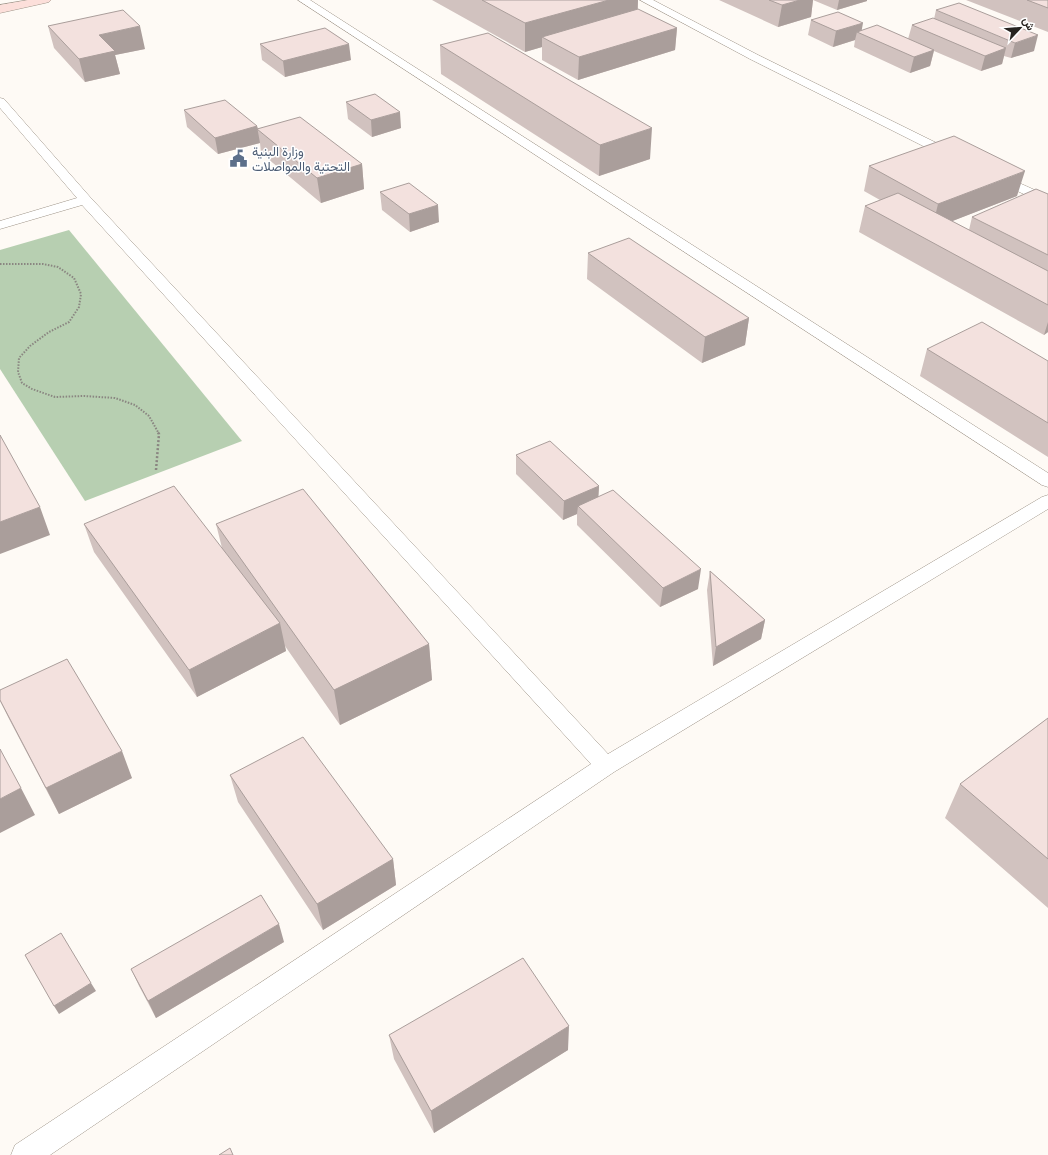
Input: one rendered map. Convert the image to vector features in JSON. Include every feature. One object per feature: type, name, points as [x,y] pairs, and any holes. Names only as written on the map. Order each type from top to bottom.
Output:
[{"type":"street","points":[[0,9],[45,0]]},
{"type":"lane","points":[[303,0],[1048,481]]},
{"type":"lane","points":[[645,0],[760,60],[962,160]]},
{"type":"lane","points":[[0,101],[84,200],[606,766]]},
{"type":"lane","points":[[990,174],[1048,201]]},
{"type":"lane","points":[[0,225],[84,200]]},
{"type":"lane","points":[[25,1155],[606,766],[1048,501]]},
{"type":"path","points":[[0,264],[43,264],[58,267],[74,278],[81,294],[79,307],[69,322],[49,332],[30,346],[20,358],[18,372],[22,383],[32,389],[54,397],[84,396],[115,398],[135,405],[149,416],[159,434],[156,470]]},
{"type":"green space","points":[[69,230],[242,441],[85,501],[0,369],[0,250]]},
{"type":"building","points":[[482,0],[609,0],[525,23]]},
{"type":"building","points":[[769,0],[800,0],[782,5]]},
{"type":"building","points":[[1027,0],[1048,0],[1048,8]]},
{"type":"building","points":[[959,3],[1038,35],[1015,43],[936,10]]},
{"type":"building","points":[[638,9],[677,28],[579,57],[542,37]]},
{"type":"building","points":[[123,10],[140,26],[99,35],[115,51],[79,59],[48,26]]},
{"type":"building","points":[[838,12],[863,23],[836,31],[811,20]]},
{"type":"building","points":[[933,18],[1006,48],[985,56],[912,25]]},
{"type":"building","points":[[877,25],[934,50],[914,57],[857,32]]},
{"type":"building","points":[[325,28],[349,44],[283,61],[260,44]]},
{"type":"building","points":[[488,33],[652,128],[600,145],[440,45]]},
{"type":"building","points":[[375,94],[400,112],[371,120],[346,102]]},
{"type":"building","points":[[225,100],[257,126],[215,138],[184,110]]},
{"type":"building","points":[[300,117],[362,164],[317,178],[257,129]]},
{"type":"building","points":[[954,136],[1025,171],[938,204],[869,166]]},
{"type":"building","points":[[409,183],[438,205],[409,214],[380,192]]},
{"type":"building","points":[[1036,189],[1048,194],[1048,255],[972,217]]},
{"type":"building","points":[[898,193],[1048,271],[1048,305],[865,206]]},
{"type":"building","points":[[629,238],[749,318],[705,337],[588,253]]},
{"type":"building","points":[[982,322],[1048,361],[1048,423],[927,349]]},
{"type":"building","points":[[0,435],[40,507],[0,522]]},
{"type":"building","points":[[550,441],[599,486],[564,501],[516,455]]},
{"type":"building","points":[[174,486],[280,623],[189,670],[84,524]]},
{"type":"building","points":[[303,489],[429,644],[334,690],[216,524]]},
{"type":"building","points":[[613,490],[701,569],[663,588],[578,506]]},
{"type":"building","points":[[710,571],[765,620],[716,647]]},
{"type":"building","points":[[67,659],[122,751],[46,788],[0,700],[0,690]]},
{"type":"building","points":[[1048,718],[1048,859],[960,784]]},
{"type":"building","points":[[303,737],[393,859],[317,904],[230,775]]},
{"type":"building","points":[[0,749],[21,788],[0,799]]},
{"type":"building","points":[[261,895],[279,924],[148,1001],[131,969]]},
{"type":"building","points":[[61,933],[91,983],[54,1006],[25,955]]},
{"type":"building","points":[[523,958],[569,1026],[431,1111],[389,1035]]},
{"type":"building","points":[[230,1148],[233,1155],[219,1155]]},
{"type":"place","name":"وزارة البنية التحتية والمواصلات","points":[[239,159]]}]
